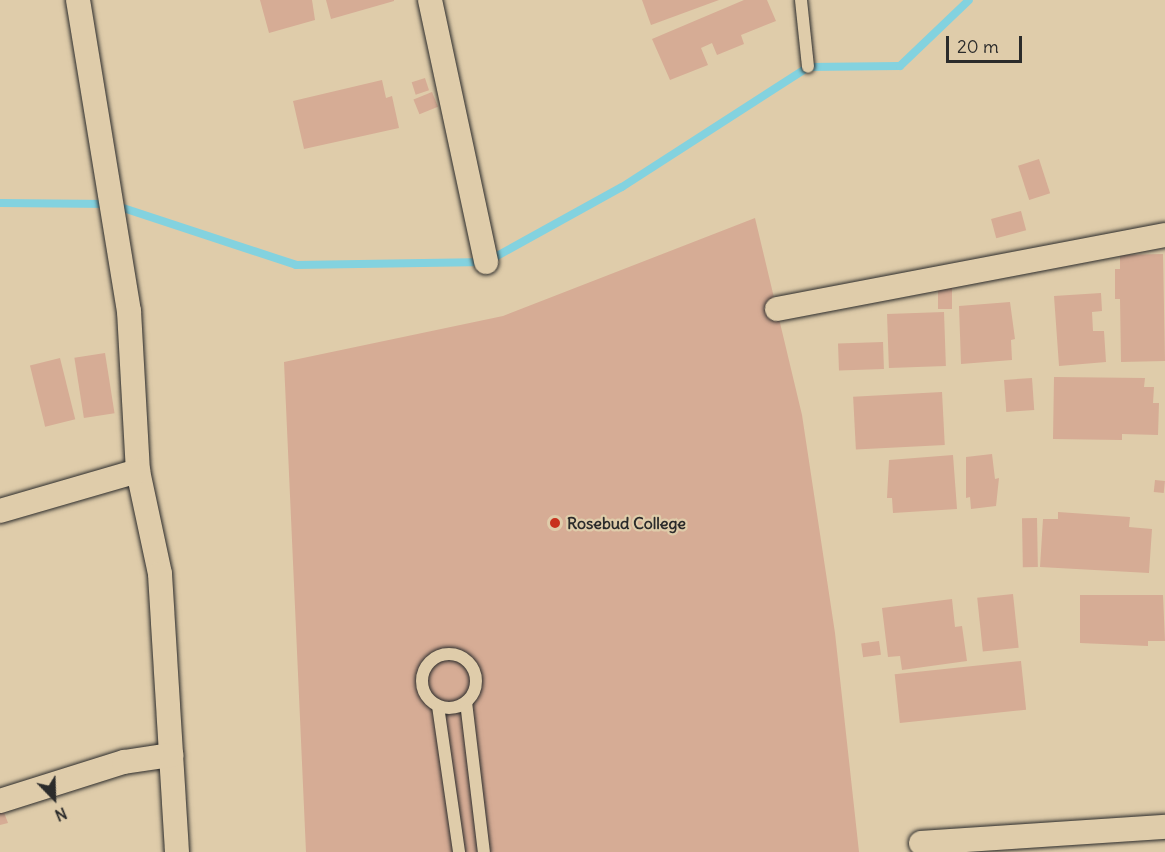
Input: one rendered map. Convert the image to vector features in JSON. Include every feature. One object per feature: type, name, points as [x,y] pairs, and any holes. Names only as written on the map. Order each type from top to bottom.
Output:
[{"type":"street","points":[[78,0],[129,311],[138,471],[160,574],[177,852]]},
{"type":"street","points":[[430,0],[486,262]]},
{"type":"street","points":[[777,309],[1165,235]]},
{"type":"street","points":[[0,511],[138,471]]},
{"type":"street","points":[[0,801],[124,762],[171,754]]},
{"type":"street","points":[[921,843],[1165,826]]},
{"type":"lane","points":[[801,0],[808,67]]},
{"type":"lane","points":[[445,653],[460,655],[471,664],[476,677],[475,691],[466,702],[448,708],[438,706],[427,698],[422,684],[424,670],[432,659],[445,653]]},
{"type":"lane","points":[[466,702],[484,852]]},
{"type":"lane","points":[[438,706],[459,852]]},
{"type":"building","points":[[260,0],[312,0],[315,20],[269,33]]},
{"type":"building","points":[[326,0],[394,0],[394,1],[331,19]]},
{"type":"building","points":[[642,0],[719,0],[651,25]]},
{"type":"building","points":[[744,0],[767,0],[776,21],[741,35],[744,44],[717,55],[712,43],[701,48],[708,65],[670,80],[652,39]]},
{"type":"building","points":[[425,78],[429,90],[416,95],[412,82]]},
{"type":"building","points":[[382,80],[386,98],[392,96],[399,128],[304,149],[293,101]]},
{"type":"building","points":[[432,92],[438,107],[419,114],[413,99]]},
{"type":"building","points":[[1039,159],[1050,193],[1029,200],[1018,166]]},
{"type":"building","points":[[1021,211],[1026,230],[996,238],[991,219]]},
{"type":"building","name":"Rosebud College","points":[[755,218],[802,415],[835,633],[859,852],[306,852],[284,362],[503,316]]},
{"type":"building","points":[[1163,254],[1165,361],[1121,362],[1120,299],[1115,299],[1115,269],[1120,269],[1120,255]]},
{"type":"building","points":[[938,287],[952,287],[952,309],[938,309]]},
{"type":"building","points":[[1101,293],[1102,311],[1092,312],[1093,331],[1104,331],[1106,362],[1059,366],[1054,296]]},
{"type":"building","points":[[1010,302],[1015,339],[1011,340],[1012,360],[961,364],[959,306]]},
{"type":"building","points":[[944,312],[946,366],[889,368],[887,314]]},
{"type":"building","points":[[883,342],[884,369],[839,371],[838,344]]},
{"type":"building","points":[[105,353],[115,413],[84,418],[74,358]]},
{"type":"building","points":[[60,358],[75,419],[45,427],[30,365]]},
{"type":"building","points":[[1054,377],[1145,378],[1144,387],[1154,387],[1153,403],[1159,403],[1158,435],[1122,434],[1122,440],[1053,439]]},
{"type":"building","points":[[1032,378],[1034,410],[1006,412],[1004,380]]},
{"type":"building","points":[[942,392],[945,445],[856,450],[853,397]]},
{"type":"building","points":[[992,454],[995,479],[999,478],[996,506],[971,509],[970,497],[966,498],[966,457]]},
{"type":"building","points":[[953,455],[957,509],[893,513],[892,498],[887,498],[889,460]]},
{"type":"building","points":[[1155,480],[1165,481],[1164,493],[1154,492]]},
{"type":"building","points":[[1058,512],[1130,517],[1129,527],[1152,529],[1149,573],[1040,567],[1043,519],[1058,519]]},
{"type":"building","points":[[1022,518],[1037,518],[1038,567],[1023,567]]},
{"type":"building","points":[[1013,594],[1019,648],[983,651],[977,598]]},
{"type":"building","points":[[1080,595],[1163,595],[1165,641],[1148,641],[1148,646],[1080,643]]},
{"type":"building","points":[[952,599],[955,627],[962,626],[967,661],[902,670],[900,656],[888,657],[882,608]]},
{"type":"building","points":[[879,641],[881,655],[863,657],[861,644]]},
{"type":"building","points":[[1021,661],[1026,710],[900,723],[895,674]]},
{"type":"building","points":[[2,807],[8,823],[0,825],[0,808]]},
{"type":"waterway","points":[[0,203],[111,204],[296,265],[486,262],[622,187],[808,67],[900,66],[969,0]]},
{"type":"place","name":"Rosebud College","points":[[555,523]]}]
